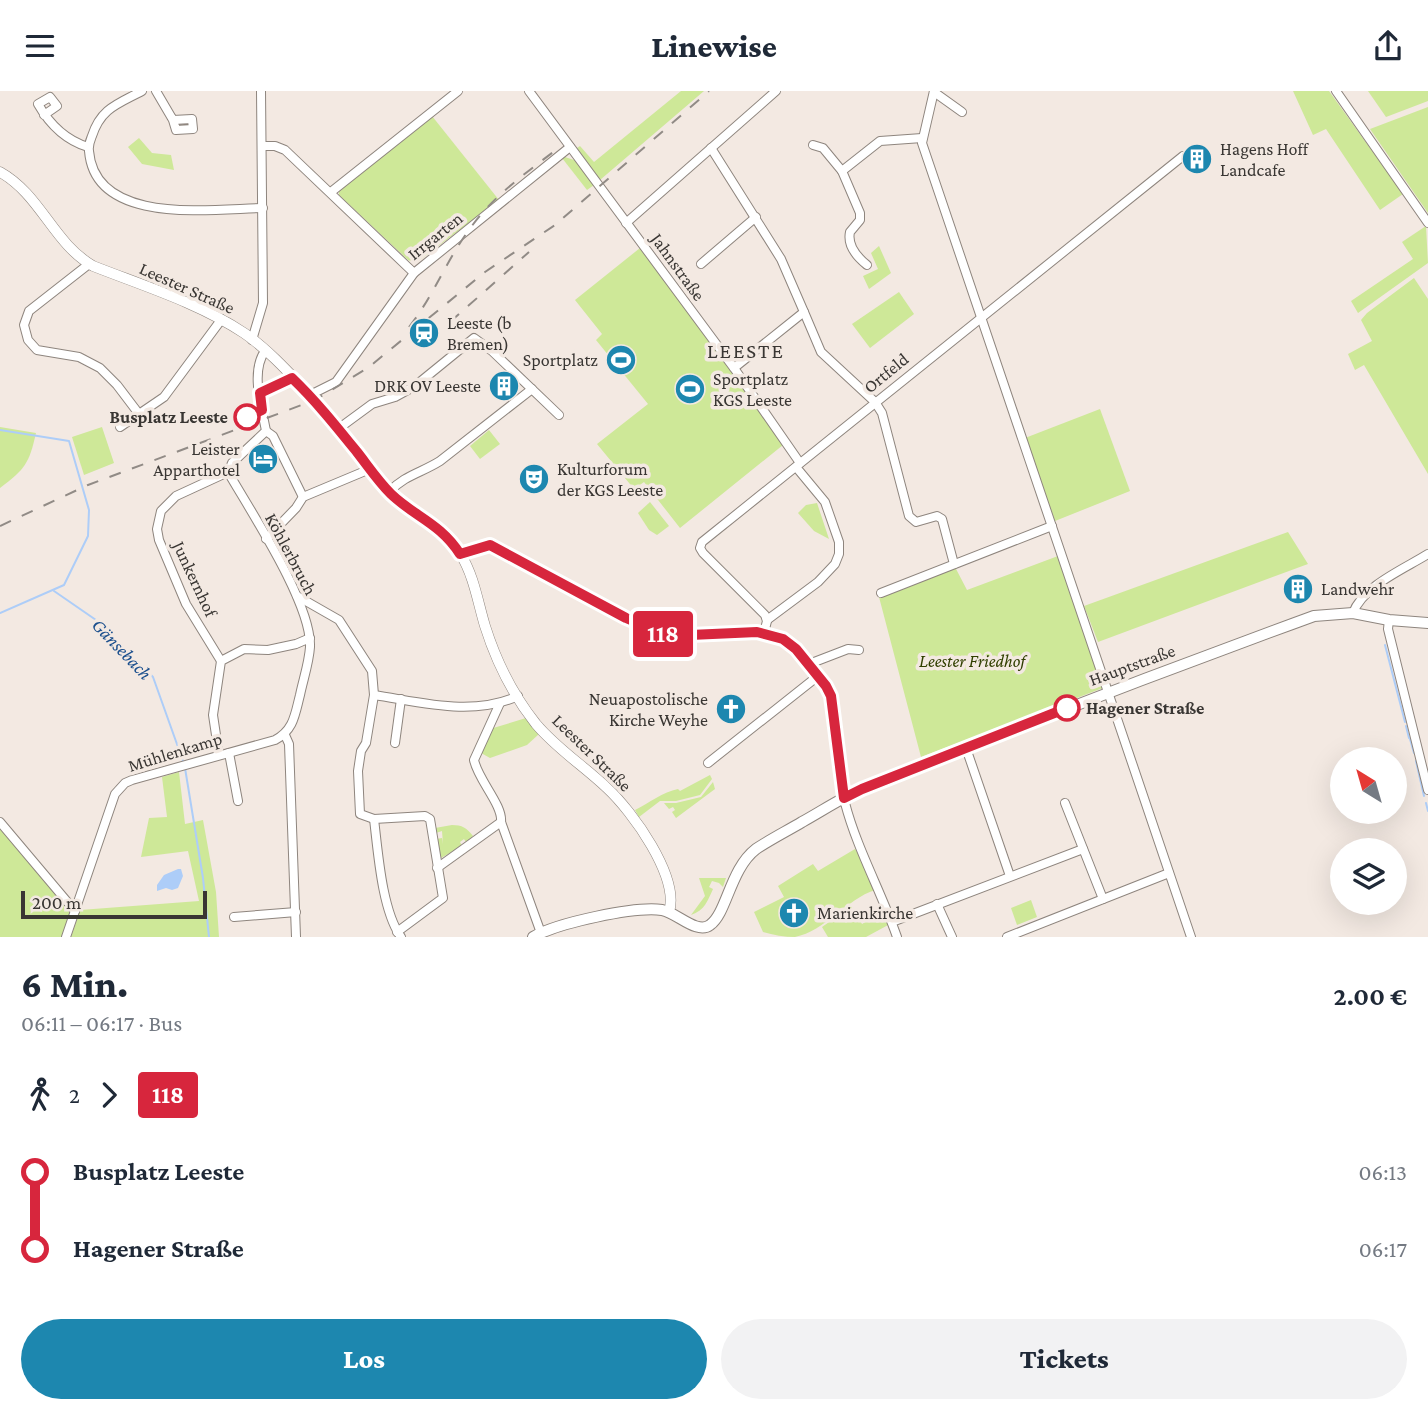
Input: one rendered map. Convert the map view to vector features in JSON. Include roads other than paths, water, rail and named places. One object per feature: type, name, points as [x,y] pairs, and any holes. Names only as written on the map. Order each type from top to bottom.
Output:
[{"type":"main road","name":"Hauptstraße","points":[[707,932],[719,915],[736,874],[747,858],[769,841],[862,789],[1108,692],[1314,616],[1353,613],[1389,620],[1428,623]]},
{"type":"main road","points":[[537,935],[569,923],[648,909],[669,912],[707,932]]},
{"type":"street","points":[[142,91],[102,115],[88,147],[95,177],[107,191],[134,203],[176,209],[263,208]]},
{"type":"street","points":[[156,91],[173,120]]},
{"type":"street","points":[[252,340],[263,303],[261,91]]},
{"type":"street","points":[[331,192],[458,91]]},
{"type":"street","name":"Jahnstraße","points":[[529,91],[734,368],[825,502],[839,542],[839,554],[835,564],[818,582],[767,620]]},
{"type":"street","points":[[626,223],[776,91]]},
{"type":"street","points":[[1336,91],[1428,223]]},
{"type":"street","points":[[962,112],[934,92],[922,138],[1191,937]]},
{"type":"street","points":[[44,115],[58,131],[76,143],[88,147]]},
{"type":"street","points":[[842,171],[880,141],[922,138]]},
{"type":"street","points":[[813,145],[823,148],[842,171],[860,213],[860,220],[850,232],[850,244],[857,258],[867,265]]},
{"type":"street","points":[[263,146],[275,146],[285,150],[414,273]]},
{"type":"street","name":"Irrgarten","points":[[310,395],[336,382],[344,373],[414,273],[570,148]]},
{"type":"street","points":[[711,148],[782,259],[821,352],[875,402],[882,413],[909,516],[916,522],[937,516],[942,519],[954,564]]},
{"type":"street","name":"Ortfeld","points":[[767,620],[763,611],[700,548],[702,542],[1183,156]]},
{"type":"street","name":"Leester Straße","points":[[0,172],[26,190],[63,241],[89,264],[221,320],[252,340],[310,395],[389,492],[450,539],[460,554],[473,586],[493,650],[517,696],[537,724],[559,747],[608,789],[634,822],[659,861],[670,889],[672,898],[669,912]]},
{"type":"street","points":[[701,264],[756,217]]},
{"type":"street","points":[[89,264],[29,311],[24,325],[28,340],[37,350],[68,354],[93,363],[117,385],[139,414]]},
{"type":"street","points":[[734,368],[804,312]]},
{"type":"street","points":[[120,427],[164,397],[221,320]]},
{"type":"street","points":[[338,429],[372,404],[395,397],[415,386],[474,338],[559,415]]},
{"type":"street","points":[[265,351],[260,361],[259,383],[265,431],[273,436],[303,497]]},
{"type":"street","points":[[260,393],[292,378]]},
{"type":"street","points":[[389,492],[401,480],[440,461],[532,389]]},
{"type":"street","name":"Junkernhof","points":[[221,661],[186,604],[159,540],[157,529],[161,511],[176,496],[228,472],[232,463],[265,431]]},
{"type":"street","points":[[266,538],[296,508],[303,497],[370,469]]},
{"type":"street","name":"Köhlerbruch","points":[[228,472],[298,596],[307,621],[310,643],[294,719],[285,735]]},
{"type":"street","points":[[881,593],[1052,526]]},
{"type":"street","points":[[460,554],[490,545],[626,618],[668,636],[764,633],[792,644],[826,686],[833,705],[844,798],[856,842],[869,866],[897,937]]},
{"type":"street","points":[[1353,613],[1357,601],[1367,592],[1428,554]]},
{"type":"street","points":[[298,596],[339,620],[372,671],[374,695],[366,743],[360,751],[359,810],[364,816],[374,819],[425,816],[430,819],[443,898],[399,935],[394,927],[379,865],[374,819]]},
{"type":"street","points":[[764,633],[767,620]]},
{"type":"street","points":[[1389,620],[1388,629],[1428,790]]},
{"type":"street","points":[[219,755],[212,715],[221,661],[244,649],[268,650],[310,643]]},
{"type":"street","points":[[809,664],[848,649],[859,650]]},
{"type":"street","points":[[708,763],[818,676]]},
{"type":"street","points":[[374,695],[463,708],[500,703],[517,696]]},
{"type":"street","points":[[395,743],[401,699]]},
{"type":"street","points":[[500,703],[474,761],[480,778],[502,814],[501,822],[537,935]]},
{"type":"street","points":[[285,735],[289,744],[296,937]]},
{"type":"street","name":"Mühlenkamp","points":[[66,937],[116,794],[121,787],[132,780],[285,735]]},
{"type":"street","points":[[966,748],[1010,876]]},
{"type":"street","points":[[229,753],[238,801]]},
{"type":"street","points":[[1065,803],[1103,899]]},
{"type":"street","points":[[0,822],[75,911]]},
{"type":"street","points":[[437,868],[501,822]]},
{"type":"street","points":[[892,922],[1083,849]]},
{"type":"street","points":[[1007,937],[1169,873]]},
{"type":"street","points":[[937,904],[951,937]]},
{"type":"street","points":[[234,917],[296,912]]},
{"type":"water","points":[[181,869],[183,876],[178,888],[157,891],[157,885],[164,875]]},
{"type":"waterway","points":[[0,430],[69,441],[89,510],[88,536],[64,585],[0,613]]},
{"type":"waterway","points":[[1362,590],[1370,585]]},
{"type":"waterway","name":"Gänsebach","points":[[54,591],[96,620],[153,677],[183,761]]},
{"type":"waterway","points":[[1385,645],[1405,722]]},
{"type":"waterway","points":[[1406,726],[1409,738]]},
{"type":"waterway","points":[[1410,739],[1414,753]]},
{"type":"waterway","points":[[1416,761],[1424,796]]},
{"type":"waterway","name":"Gänsebach","points":[[185,768],[203,878],[209,937]]},
{"type":"waterway","points":[[1426,803],[1428,811]]},
{"type":"railway","points":[[0,526],[88,485],[315,400],[369,367],[485,272],[555,225],[709,91]]},
{"type":"railway","points":[[409,327],[479,217],[512,184],[561,146]]},
{"type":"railway","points":[[450,322],[529,252]]},
{"type":"place","name":"Hagens Hoff Landcafe","points":[[1197,159]]},
{"type":"place","name":"Leeste (b Bremen)","points":[[424,333]]},
{"type":"place","name":"Sportplatz","points":[[621,360]]},
{"type":"place","name":"DRK OV Leeste","points":[[504,386]]},
{"type":"place","name":"Sportplatz KGS Leeste","points":[[690,389]]},
{"type":"place","name":"Busplatz Leeste","points":[[247,417]]},
{"type":"place","name":"Leister Apparthotel","points":[[263,459]]},
{"type":"place","name":"Kulturforum der KGS Leeste","points":[[534,479]]},
{"type":"place","name":"Landwehr","points":[[1298,589]]},
{"type":"place","name":"Hagener Straße","points":[[1067,708]]},
{"type":"place","name":"Neuapostolische Kirche Weyhe","points":[[731,709]]},
{"type":"place","name":"Marienkirche","points":[[794,913]]},
{"type":"district","name":"LEESTE","points":[[746,351]]},
{"type":"park label","name":"Leester Friedhof","points":[[972,661]]}]
